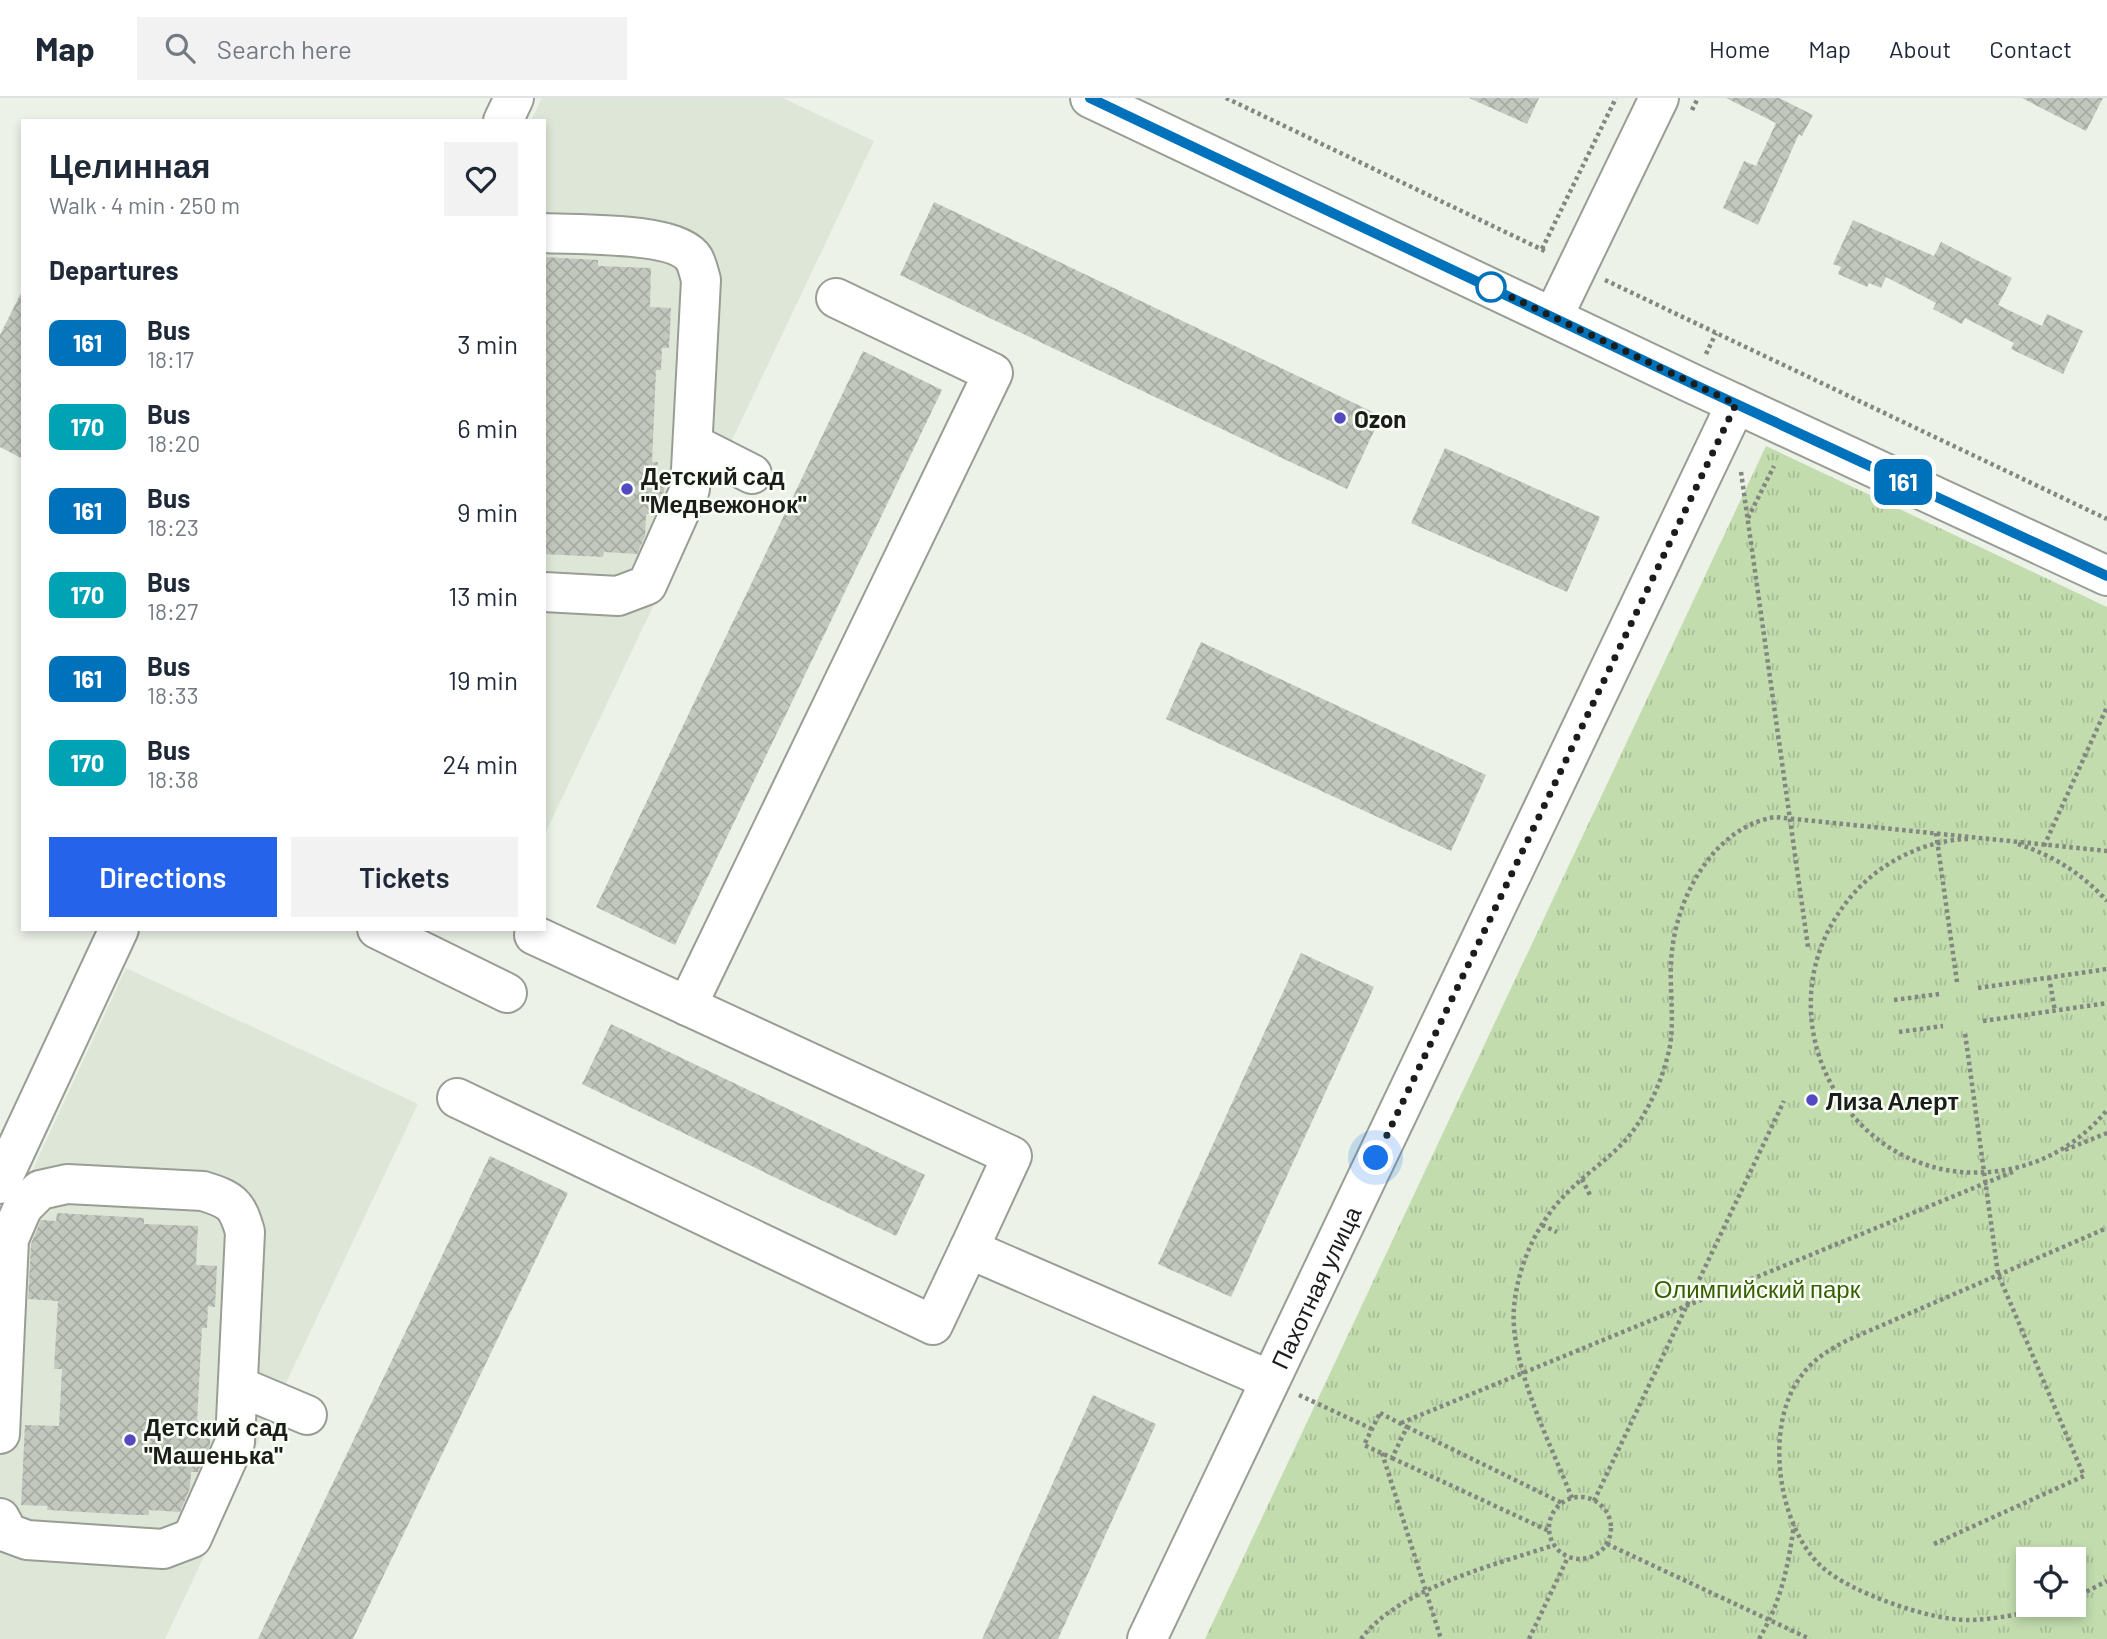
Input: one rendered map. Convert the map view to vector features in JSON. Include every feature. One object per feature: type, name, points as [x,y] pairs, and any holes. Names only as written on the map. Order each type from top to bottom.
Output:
[{"type":"street","points":[[504,119],[514,98]]},
{"type":"street","points":[[1090,98],[1148,110],[1553,317],[2107,576]]},
{"type":"street","points":[[1553,317],[1659,98]]},
{"type":"street","points":[[546,233],[658,239],[678,245],[694,258],[701,280],[690,489],[647,585],[618,596],[546,592]]},
{"type":"street","points":[[687,1006],[993,373],[836,298]]},
{"type":"street","name":"Пахотная улица","points":[[1147,1639],[1736,404]]},
{"type":"street","points":[[693,444],[752,474]]},
{"type":"street","points":[[0,1184],[118,931]]},
{"type":"street","points":[[381,931],[507,993]]},
{"type":"street","points":[[457,1098],[933,1325],[1012,1156],[534,935]]},
{"type":"street","points":[[0,1518],[8,1533],[27,1540],[163,1549],[192,1538],[235,1442],[246,1232],[239,1210],[223,1197],[203,1191],[67,1184],[40,1190],[23,1207],[9,1239],[1,1412]]},
{"type":"street","points":[[969,1248],[1270,1380]]},
{"type":"street","points":[[238,1386],[307,1415]]},
{"type":"path","points":[[1226,98],[2107,519]]},
{"type":"path","points":[[1542,250],[1616,98]]},
{"type":"path","points":[[1717,442],[1738,453],[1808,947]]},
{"type":"path","points":[[1748,519],[1774,466]]},
{"type":"path","points":[[2042,852],[2107,707]]},
{"type":"path","points":[[1572,1499],[1523,1373],[1513,1330],[1514,1307],[1523,1264],[1542,1225],[1563,1198],[1582,1179],[1608,1160],[1636,1128],[1656,1091],[1665,1068],[1672,1024],[1672,949],[1682,909],[1690,889],[1727,838],[1759,820],[1790,818],[2107,851]]},
{"type":"path","points":[[1936,833],[1957,982]]},
{"type":"path","points":[[2107,901],[2069,866],[2042,852],[2018,844],[1991,839],[1962,839],[1937,843],[1908,853],[1862,884],[1843,906],[1828,930],[1818,956],[1810,1012],[1822,1068],[1851,1116],[1872,1136],[1895,1152],[1921,1163],[1948,1171],[1985,1172],[2005,1171],[2033,1164],[2078,1139],[2107,1110]]},
{"type":"path","points":[[1978,988],[2107,969]]},
{"type":"path","points":[[2049,977],[2055,1011]]},
{"type":"path","points":[[1894,1000],[1939,994]]},
{"type":"path","points":[[1983,1021],[2107,1003]]},
{"type":"path","points":[[1899,1032],[1943,1026]]},
{"type":"path","points":[[1934,1544],[2084,1476],[1998,1274],[1965,1033]]},
{"type":"path","points":[[1594,1501],[1784,1101]]},
{"type":"path","points":[[1401,1423],[2107,1133]]},
{"type":"path","points":[[1582,1179],[1590,1195]]},
{"type":"path","points":[[1542,1225],[1557,1232]]},
{"type":"path","points":[[2016,1615],[1967,1620],[1921,1613],[1865,1593],[1823,1568],[1801,1542],[1781,1474],[1778,1443],[1784,1409],[1798,1380],[1820,1355],[1848,1340],[2107,1228]]},
{"type":"path","points":[[1270,1380],[1372,1429]]},
{"type":"path","points":[[1549,1531],[1364,1445],[1380,1413],[1562,1503]]},
{"type":"path","points":[[1392,1458],[1408,1427]]},
{"type":"path","points":[[1382,1453],[1441,1639]]},
{"type":"path","points":[[1582,1497],[1602,1506],[1611,1525],[1610,1536],[1601,1551],[1585,1559],[1568,1557],[1553,1545],[1549,1531],[1550,1518],[1562,1503],[1572,1499],[1582,1497]]},
{"type":"path","points":[[1759,1639],[1770,1620],[1786,1577],[1794,1524]]},
{"type":"path","points":[[1606,1544],[1810,1639]]},
{"type":"path","points":[[1361,1639],[1385,1614],[1426,1590],[1553,1545]]},
{"type":"path","points":[[1529,1639],[1568,1557]]},
{"type":"path","points":[[2086,1592],[2107,1581]]},
{"type":"shaded area","name":"Детский сад \"Медвежонок\"","points":[[542,98],[783,98],[874,141],[546,832],[546,119],[532,119]]},
{"type":"shaded area","name":"Детский сад \"Машенька\"","points":[[126,968],[418,1104],[165,1639],[0,1639],[0,1240]]},
{"type":"green space","name":"Олимпийский парк","points":[[1766,446],[2107,607],[2107,1639],[1205,1639]]},
{"type":"building","points":[[1469,98],[1539,98],[1527,124]]},
{"type":"building","points":[[1726,98],[1779,98],[1813,115],[1802,136],[1799,134],[1758,225],[1723,208],[1744,161],[1756,166],[1776,123]]},
{"type":"building","points":[[2022,98],[2103,98],[2086,131]]},
{"type":"building","points":[[934,202],[1381,416],[1347,489],[900,275]]},
{"type":"building","points":[[1853,220],[1934,256],[1941,242],[2012,278],[1998,305],[2042,326],[2047,314],[2083,331],[2063,374],[2011,349],[2014,343],[1965,318],[1962,324],[1933,309],[1936,303],[1886,277],[1881,288],[1869,283],[1867,287],[1838,274],[1841,267],[1833,264]]},
{"type":"building","points":[[546,257],[598,260],[598,266],[651,268],[650,307],[671,308],[669,348],[662,348],[661,370],[656,370],[652,462],[658,462],[657,473],[665,474],[664,494],[655,514],[646,514],[645,536],[637,554],[604,552],[603,557],[546,554]]},
{"type":"building","points":[[21,293],[21,458],[0,447],[0,335]]},
{"type":"building","points":[[863,351],[942,390],[675,945],[596,907]]},
{"type":"building","points":[[1445,448],[1600,517],[1567,592],[1411,523]]},
{"type":"building","points":[[1201,642],[1486,775],[1451,851],[1166,719]]},
{"type":"building","points":[[1301,953],[1374,987],[1231,1297],[1158,1264]]},
{"type":"building","points":[[611,1024],[925,1175],[896,1236],[582,1084]]},
{"type":"building","points":[[490,1156],[568,1193],[353,1639],[258,1639]]},
{"type":"building","points":[[57,1213],[144,1218],[144,1224],[198,1226],[196,1265],[217,1266],[215,1307],[208,1306],[207,1328],[202,1328],[197,1421],[203,1421],[202,1432],[210,1432],[210,1445],[198,1472],[191,1472],[190,1488],[180,1512],[149,1510],[149,1515],[136,1515],[47,1510],[48,1506],[21,1505],[25,1425],[59,1426],[62,1369],[54,1369],[58,1301],[28,1299],[31,1244],[41,1220],[56,1221]]},
{"type":"building","points":[[1093,1395],[1156,1424],[1058,1639],[982,1639]]},
{"type":"bus line","name":"161","points":[[1090,98],[1693,384],[2107,576]]},
{"type":"place","name":"Ozon","points":[[1340,418]]},
{"type":"place","name":"Детский сад \"Медвежонок\"","points":[[627,489]]},
{"type":"place","name":"Лиза Алерт","points":[[1812,1100]]},
{"type":"place","name":"Детский сад \"Машенька\"","points":[[130,1440]]},
{"type":"route","points":[[1376,1158],[1736,404],[1486,285],[1491,287]]}]
